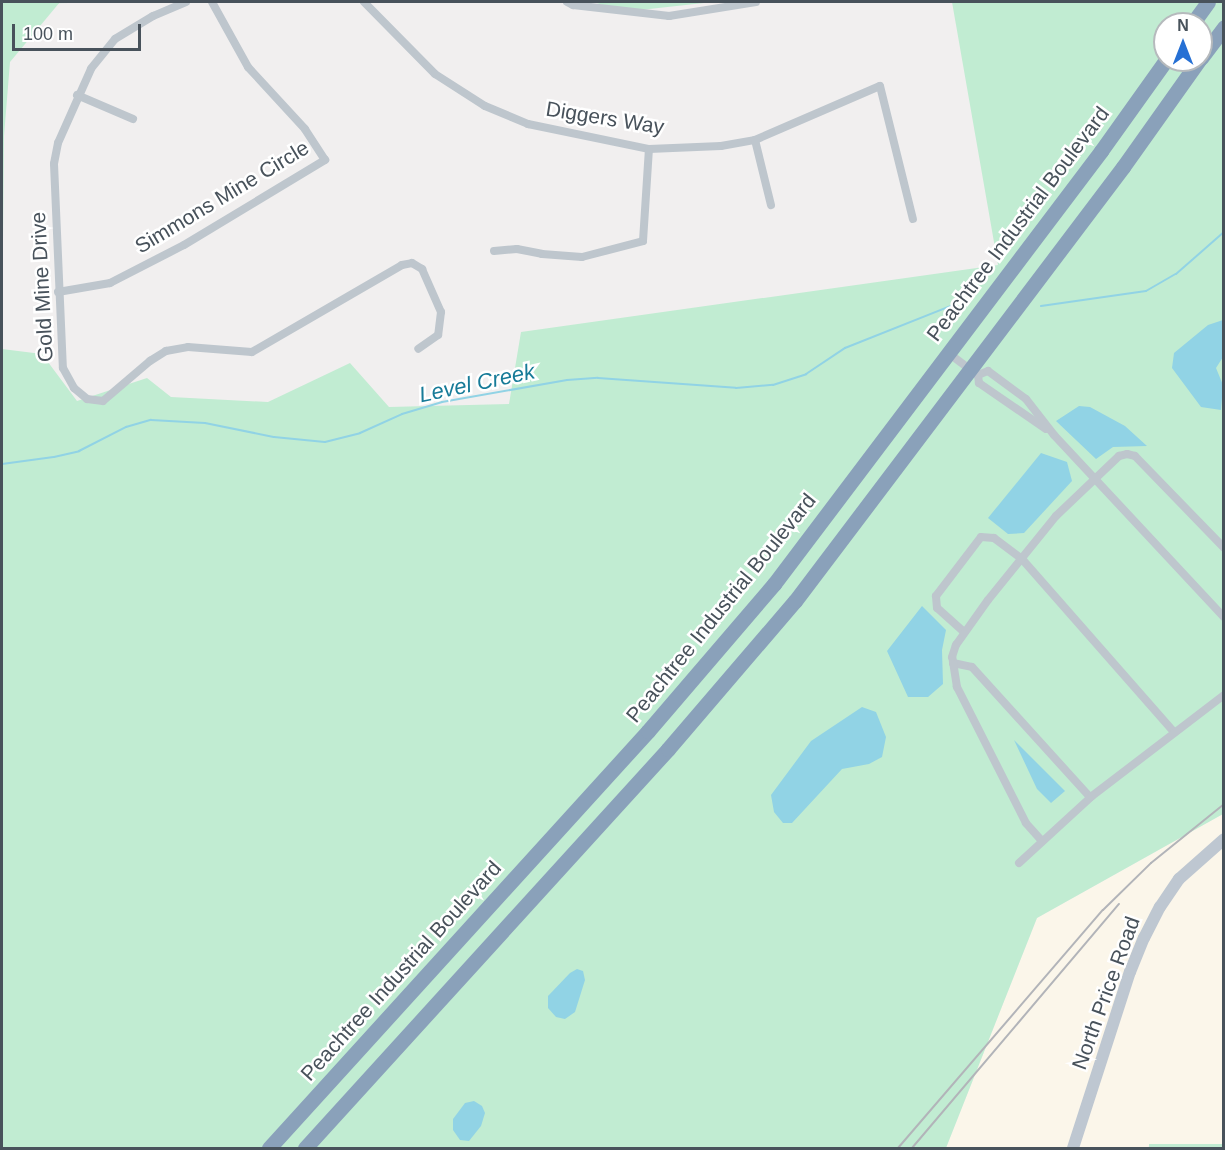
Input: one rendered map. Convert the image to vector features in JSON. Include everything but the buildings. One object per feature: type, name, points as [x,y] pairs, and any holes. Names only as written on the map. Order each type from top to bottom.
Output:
[{"type":"highway","points":[[1213,42],[1224,27]]},
{"type":"highway","name":"Peachtree Industrial Boulevard","points":[[269,1149],[663,714],[774,584],[1101,151],[1157,72]]},
{"type":"highway","points":[[305,1149],[676,740],[795,600],[973,372],[1191,72]]},
{"type":"street","name":"Gold Mine Drive","points":[[186,2],[153,16],[115,39],[91,69],[77,95],[58,143],[54,164],[58,292],[63,368],[74,388],[87,399],[104,401],[150,361],[166,351],[188,347],[252,352],[402,265],[412,262],[422,269],[441,312],[438,334],[418,349]]},
{"type":"street","name":"Simmons Mine Circle","points":[[58,292],[110,283],[184,244],[325,160],[305,129],[248,67],[212,2]]},
{"type":"street","name":"Diggers Way","points":[[364,2],[435,74],[485,106],[528,124],[649,148],[721,146],[755,140],[880,86],[913,219]]},
{"type":"street","points":[[567,2],[573,5],[669,16],[756,2]]},
{"type":"street","points":[[77,95],[133,119]]},
{"type":"street","points":[[755,140],[771,205]]},
{"type":"street","points":[[494,251],[517,249],[542,254],[582,257],[643,241],[649,148]]},
{"type":"street","points":[[947,352],[973,372],[979,383],[1054,435]]},
{"type":"street","points":[[973,372],[988,371],[1026,399],[1054,435],[1224,617]]},
{"type":"street","points":[[1042,842],[1026,823],[957,687],[953,663],[956,645],[964,632],[1056,516],[1119,456],[1127,453],[1135,456],[1224,548]]},
{"type":"street","points":[[964,632],[937,608],[936,596],[981,537],[994,538],[1022,559],[1173,731]]},
{"type":"street","points":[[953,663],[972,667],[1090,797]]},
{"type":"street","points":[[1019,862],[1090,797],[1224,694]]},
{"type":"street","name":"North Price Road","points":[[1073,1149],[1130,972],[1144,938],[1160,907],[1179,879],[1224,839]]},
{"type":"shaded area","points":[[1223,814],[1223,1144],[1150,1144],[1147,1148],[946,1148],[1037,918]]},
{"type":"green space","points":[[2,2],[60,2],[10,62],[4,136],[2,349]]},
{"type":"green space","points":[[594,2],[713,2],[622,12]]},
{"type":"green space","points":[[952,2],[1223,2],[1223,814],[1037,918],[946,1148],[2,1148],[2,349],[42,354],[77,401],[147,378],[171,397],[268,402],[350,363],[389,407],[509,404],[521,332],[998,265]]},
{"type":"green space","points":[[1149,1144],[1223,1144],[1223,1148],[1149,1148]]},
{"type":"water","points":[[1223,320],[1223,357],[1216,368],[1223,385],[1221,410],[1201,407],[1172,368],[1174,353],[1208,325]]},
{"type":"water","points":[[1079,406],[1090,407],[1125,426],[1147,446],[1113,447],[1096,459],[1056,421]]},
{"type":"water","points":[[1041,453],[1067,462],[1072,481],[1024,533],[1008,534],[988,518]]},
{"type":"water","points":[[922,606],[946,630],[942,650],[943,684],[928,697],[908,697],[887,651]]},
{"type":"water","points":[[862,707],[876,712],[886,737],[882,757],[869,764],[842,769],[792,823],[783,823],[774,812],[771,795],[811,741]]},
{"type":"water","points":[[1014,740],[1065,791],[1051,803],[1037,789]]},
{"type":"water","points":[[577,969],[583,971],[585,980],[575,1012],[565,1019],[556,1017],[548,1008],[548,996],[570,973]]},
{"type":"water","points":[[474,1101],[482,1106],[485,1113],[481,1126],[469,1141],[460,1140],[453,1130],[453,1119],[465,1103]]},
{"type":"waterway","name":"Level Creek","points":[[1041,306],[1146,291],[1176,274],[1224,232]]},
{"type":"waterway","name":"Level Creek","points":[[2,464],[79,451],[126,427],[151,420],[205,423],[274,437],[325,442],[360,433],[402,414],[442,402],[567,380],[598,378],[736,388],[773,385],[806,374],[845,348],[953,305]]},
{"type":"railway","points":[[898,1148],[1103,910],[1151,863],[1224,804]]},
{"type":"railway","points":[[912,1148],[1119,904]]}]
